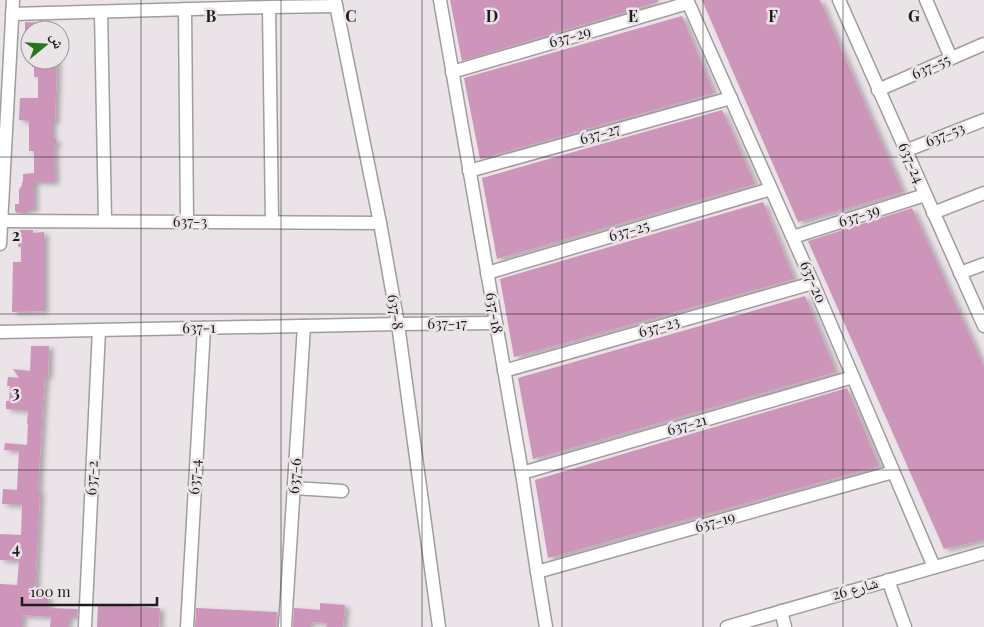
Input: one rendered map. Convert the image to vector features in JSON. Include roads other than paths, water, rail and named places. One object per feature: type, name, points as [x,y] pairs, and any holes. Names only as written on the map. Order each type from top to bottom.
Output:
[{"type":"street","points":[[0,244],[3,143],[13,0]]},
{"type":"street","name":"637-18","points":[[440,0],[522,473],[546,627]]},
{"type":"street","name":"637-24","points":[[839,0],[984,326]]},
{"type":"street","points":[[926,0],[951,58]]},
{"type":"street","name":"637-29","points":[[452,72],[688,2]]},
{"type":"street","name":"637-20","points":[[688,2],[793,237],[934,567]]},
{"type":"street","points":[[12,14],[336,3]]},
{"type":"street","name":"637-8","points":[[336,3],[398,324],[440,627]]},
{"type":"street","points":[[269,6],[272,222]]},
{"type":"street","points":[[185,9],[187,222]]},
{"type":"street","points":[[102,12],[104,221]]},
{"type":"street","name":"637-55","points":[[878,90],[984,44]]},
{"type":"street","name":"637-27","points":[[469,171],[731,98]]},
{"type":"street","name":"637-53","points":[[905,151],[984,120]]},
{"type":"street","name":"637-25","points":[[488,273],[771,189]]},
{"type":"street","points":[[933,213],[984,193]]},
{"type":"street","name":"637-39","points":[[793,237],[925,195]]},
{"type":"street","name":"637-3","points":[[1,221],[380,223]]},
{"type":"street","points":[[960,273],[984,264]]},
{"type":"street","name":"637-23","points":[[504,371],[813,283]]},
{"type":"street","name":"637-17","points":[[398,324],[496,323]]},
{"type":"street","name":"637-1","points":[[0,332],[398,324]]},
{"type":"street","name":"637-6","points":[[285,627],[304,326]]},
{"type":"street","name":"637-4","points":[[187,627],[204,328]]},
{"type":"street","name":"637-2","points":[[85,627],[99,330]]},
{"type":"street","name":"637-21","points":[[522,473],[853,377]]},
{"type":"street","name":"637-19","points":[[537,572],[893,472]]},
{"type":"street","points":[[294,488],[342,491]]},
{"type":"street","name":"شارع 26","points":[[727,627],[984,553]]},
{"type":"street","points":[[888,580],[905,627]]},
{"type":"street","points":[[781,611],[786,627]]}]
